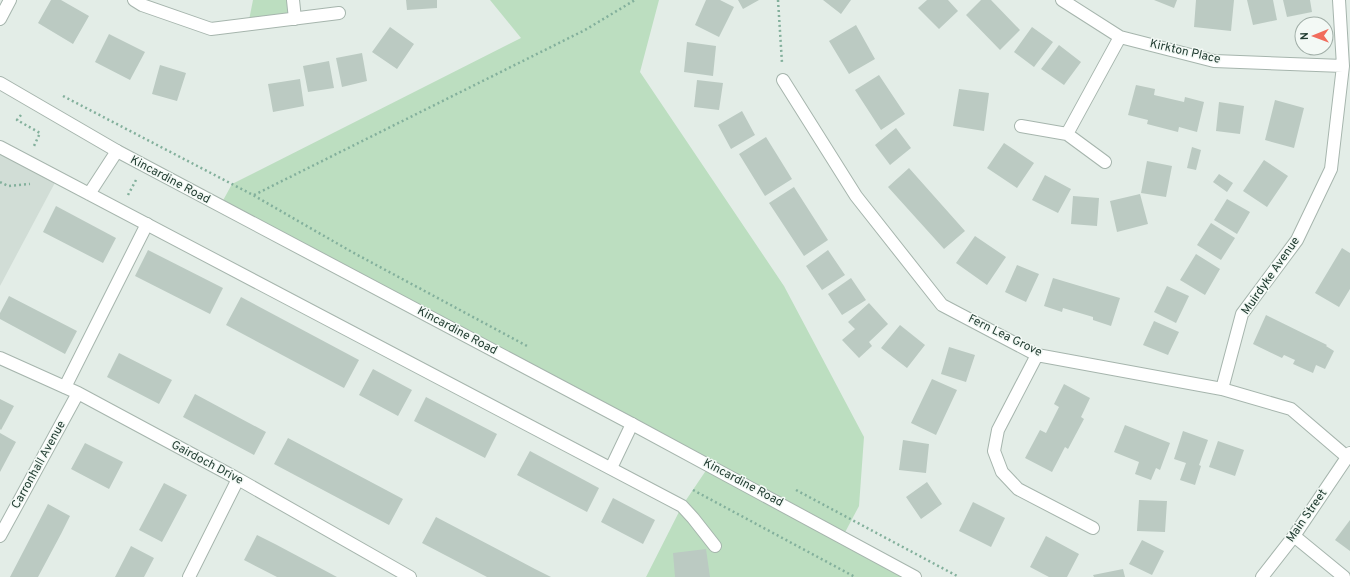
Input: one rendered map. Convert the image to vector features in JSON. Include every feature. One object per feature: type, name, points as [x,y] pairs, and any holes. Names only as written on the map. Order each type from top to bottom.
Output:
[{"type":"street","points":[[0,19],[10,0]]},
{"type":"street","points":[[134,0],[142,5],[210,30],[339,13]]},
{"type":"street","points":[[293,0],[295,19]]},
{"type":"street","name":"Kirkton Place","points":[[1062,0],[1120,37],[1214,61],[1343,66]]},
{"type":"street","name":"Muirdyke Avenue","points":[[1222,389],[1242,314],[1297,240],[1331,169],[1343,66],[1339,0]]},
{"type":"street","points":[[1068,134],[1120,37]]},
{"type":"street","name":"Fern Lea Grove","points":[[783,80],[856,196],[942,305],[1037,355],[1222,389],[1291,409],[1349,455]]},
{"type":"street","name":"Kincardine Road","points":[[0,83],[118,151],[632,424],[914,577]]},
{"type":"street","points":[[1020,126],[1068,134],[1105,162]]},
{"type":"street","points":[[0,147],[682,506],[715,546]]},
{"type":"street","points":[[89,194],[118,151]]},
{"type":"street","points":[[65,387],[147,224]]},
{"type":"street","points":[[1037,355],[998,430],[994,451],[1002,472],[1018,489],[1093,528]]},
{"type":"street","name":"Gairdoch Drive","points":[[0,358],[78,393],[238,479],[410,577]]},
{"type":"street","name":"Carronhall Avenue","points":[[0,536],[78,393]]},
{"type":"street","points":[[611,468],[632,424]]},
{"type":"street","name":"Main Street","points":[[1262,577],[1294,536],[1349,455]]},
{"type":"street","points":[[189,577],[238,479]]},
{"type":"street","points":[[1294,536],[1344,577]]},
{"type":"path","points":[[253,195],[585,30],[635,0]]},
{"type":"path","points":[[778,0],[783,80]]},
{"type":"path","points":[[56,93],[253,195],[352,252],[530,347]]},
{"type":"path","points":[[27,161],[40,133],[17,120],[30,100]]},
{"type":"path","points":[[120,210],[144,165]]},
{"type":"path","points":[[682,506],[692,490],[854,577]]},
{"type":"path","points":[[796,490],[959,577]]},
{"type":"shaded area","points":[[0,147],[58,177],[0,286]]},
{"type":"green space","points":[[253,0],[293,0],[295,19],[248,25]]},
{"type":"green space","points":[[490,0],[659,0],[640,72],[784,286],[864,437],[859,506],[842,538],[914,577],[646,577],[682,506],[709,466],[220,206],[232,184],[521,38]]},
{"type":"building","points":[[51,0],[61,0],[89,16],[73,44],[38,23]]},
{"type":"building","points":[[406,0],[437,0],[437,8],[407,10]]},
{"type":"building","points":[[706,0],[720,0],[734,7],[719,37],[695,25]]},
{"type":"building","points":[[738,0],[759,0],[743,9]]},
{"type":"building","points":[[823,0],[851,0],[841,14]]},
{"type":"building","points":[[927,0],[948,0],[958,11],[939,29],[918,8]]},
{"type":"building","points":[[981,0],[991,0],[1020,30],[1000,50],[966,15]]},
{"type":"building","points":[[1154,0],[1177,0],[1174,8]]},
{"type":"building","points":[[1196,0],[1234,0],[1231,31],[1194,27]]},
{"type":"building","points":[[1247,0],[1273,0],[1277,20],[1253,25]]},
{"type":"building","points":[[1283,0],[1310,0],[1312,12],[1287,17]]},
{"type":"building","points":[[856,25],[875,59],[849,74],[829,41]]},
{"type":"building","points":[[390,27],[414,44],[397,69],[372,52]]},
{"type":"building","points":[[1032,27],[1053,42],[1034,67],[1014,52]]},
{"type":"building","points":[[109,34],[145,52],[130,80],[95,62]]},
{"type":"building","points":[[687,42],[716,46],[713,76],[684,72]]},
{"type":"building","points":[[1059,45],[1081,62],[1064,85],[1041,69]]},
{"type":"building","points":[[362,53],[367,81],[342,87],[336,58]]},
{"type":"building","points":[[329,61],[334,88],[308,92],[303,66]]},
{"type":"building","points":[[160,65],[186,73],[177,101],[152,94]]},
{"type":"building","points":[[879,75],[905,114],[881,130],[855,90]]},
{"type":"building","points":[[300,79],[304,106],[273,112],[268,84]]},
{"type":"building","points":[[697,80],[723,83],[719,110],[694,107]]},
{"type":"building","points":[[1136,85],[1155,89],[1154,95],[1184,102],[1185,97],[1204,102],[1197,132],[1179,127],[1178,132],[1147,124],[1148,120],[1128,115]]},
{"type":"building","points":[[959,89],[989,93],[984,131],[953,126]]},
{"type":"building","points":[[1275,100],[1304,108],[1294,148],[1265,140]]},
{"type":"building","points":[[1219,102],[1244,106],[1240,134],[1216,131]]},
{"type":"building","points":[[742,111],[755,135],[731,149],[718,125]]},
{"type":"building","points":[[896,128],[911,148],[890,165],[875,145]]},
{"type":"building","points":[[766,137],[792,179],[765,196],[739,154]]},
{"type":"building","points":[[1004,143],[1034,163],[1017,188],[987,168]]},
{"type":"building","points":[[1192,147],[1201,150],[1196,170],[1187,168]]},
{"type":"building","points":[[1264,160],[1288,176],[1267,207],[1243,191]]},
{"type":"building","points":[[1147,161],[1172,166],[1166,197],[1141,193]]},
{"type":"building","points":[[909,168],[965,231],[944,249],[888,187]]},
{"type":"building","points":[[1219,174],[1233,183],[1227,192],[1213,182]]},
{"type":"building","points":[[1045,175],[1071,189],[1058,213],[1032,200]]},
{"type":"building","points":[[794,187],[828,240],[804,256],[769,203]]},
{"type":"building","points":[[1140,194],[1148,224],[1117,232],[1110,201]]},
{"type":"building","points":[[1073,196],[1099,198],[1097,226],[1071,224]]},
{"type":"building","points":[[1227,199],[1250,212],[1237,234],[1214,220]]},
{"type":"building","points":[[56,206],[116,238],[103,263],[43,232]]},
{"type":"building","points":[[1211,223],[1235,238],[1221,260],[1197,245]]},
{"type":"building","points":[[975,236],[1006,257],[987,285],[956,263]]},
{"type":"building","points":[[1342,248],[1350,253],[1350,289],[1339,307],[1315,293]]},
{"type":"building","points":[[148,250],[223,288],[210,314],[135,276]]},
{"type":"building","points":[[828,250],[845,275],[822,290],[806,266]]},
{"type":"building","points":[[1196,254],[1220,269],[1205,295],[1180,280]]},
{"type":"building","points":[[1017,265],[1039,274],[1026,302],[1005,292]]},
{"type":"building","points":[[851,278],[866,300],[842,315],[828,294]]},
{"type":"building","points":[[1053,278],[1120,298],[1111,326],[1093,320],[1093,317],[1063,308],[1062,312],[1044,306]]},
{"type":"building","points":[[1167,286],[1189,296],[1176,323],[1154,312]]},
{"type":"building","points":[[9,296],[77,331],[65,354],[0,319],[0,313]]},
{"type":"building","points":[[241,297],[359,360],[344,388],[226,325]]},
{"type":"building","points":[[869,303],[888,324],[869,342],[872,346],[859,358],[842,340],[855,329],[848,322]]},
{"type":"building","points":[[1266,315],[1327,345],[1326,346],[1334,351],[1325,369],[1316,365],[1313,373],[1293,364],[1295,360],[1284,355],[1282,358],[1253,344]]},
{"type":"building","points":[[1154,321],[1179,332],[1168,355],[1143,345]]},
{"type":"building","points":[[900,325],[925,345],[907,368],[881,348]]},
{"type":"building","points":[[949,347],[975,355],[966,382],[941,374]]},
{"type":"building","points":[[119,353],[172,380],[159,404],[107,377]]},
{"type":"building","points":[[373,369],[412,390],[398,416],[359,395]]},
{"type":"building","points":[[932,379],[957,390],[936,435],[911,423]]},
{"type":"building","points":[[1064,384],[1090,398],[1081,417],[1084,419],[1068,449],[1065,447],[1052,472],[1025,458],[1040,430],[1046,433],[1059,407],[1054,404]]},
{"type":"building","points":[[195,394],[266,432],[254,455],[183,417]]},
{"type":"building","points":[[426,397],[497,434],[485,458],[414,421]]},
{"type":"building","points":[[0,399],[14,406],[1,430],[0,429]]},
{"type":"building","points":[[1125,425],[1170,443],[1160,470],[1156,468],[1151,480],[1135,474],[1139,462],[1114,452]]},
{"type":"building","points":[[1183,431],[1208,440],[1199,465],[1201,466],[1195,485],[1180,480],[1186,463],[1174,459]]},
{"type":"building","points":[[0,433],[16,442],[0,472]]},
{"type":"building","points":[[288,438],[403,499],[389,525],[274,464]]},
{"type":"building","points":[[903,440],[929,444],[926,473],[899,470]]},
{"type":"building","points":[[1218,441],[1244,450],[1235,476],[1209,467]]},
{"type":"building","points":[[85,443],[123,462],[109,489],[71,469]]},
{"type":"building","points":[[530,451],[599,488],[587,512],[517,475]]},
{"type":"building","points":[[927,482],[942,504],[921,519],[906,497]]},
{"type":"building","points":[[164,483],[187,495],[162,542],[139,530]]},
{"type":"building","points":[[613,498],[655,520],[643,544],[601,522]]},
{"type":"building","points":[[1139,500],[1167,501],[1165,532],[1137,531]]},
{"type":"building","points":[[973,502],[1005,518],[991,547],[959,531]]},
{"type":"building","points":[[48,504],[70,516],[61,534],[38,577],[10,577]]},
{"type":"building","points":[[436,517],[551,577],[487,577],[422,543]]},
{"type":"building","points":[[1350,520],[1350,551],[1335,540]]},
{"type":"building","points":[[257,535],[337,577],[277,577],[244,560]]},
{"type":"building","points":[[1046,536],[1079,554],[1067,577],[1049,577],[1030,567]]},
{"type":"building","points":[[1142,540],[1164,551],[1152,575],[1129,564]]},
{"type":"building","points":[[131,546],[154,558],[144,577],[115,577]]},
{"type":"building","points":[[706,549],[710,577],[675,577],[673,553]]},
{"type":"building","points":[[1123,569],[1125,577],[1094,577],[1093,575]]}]
